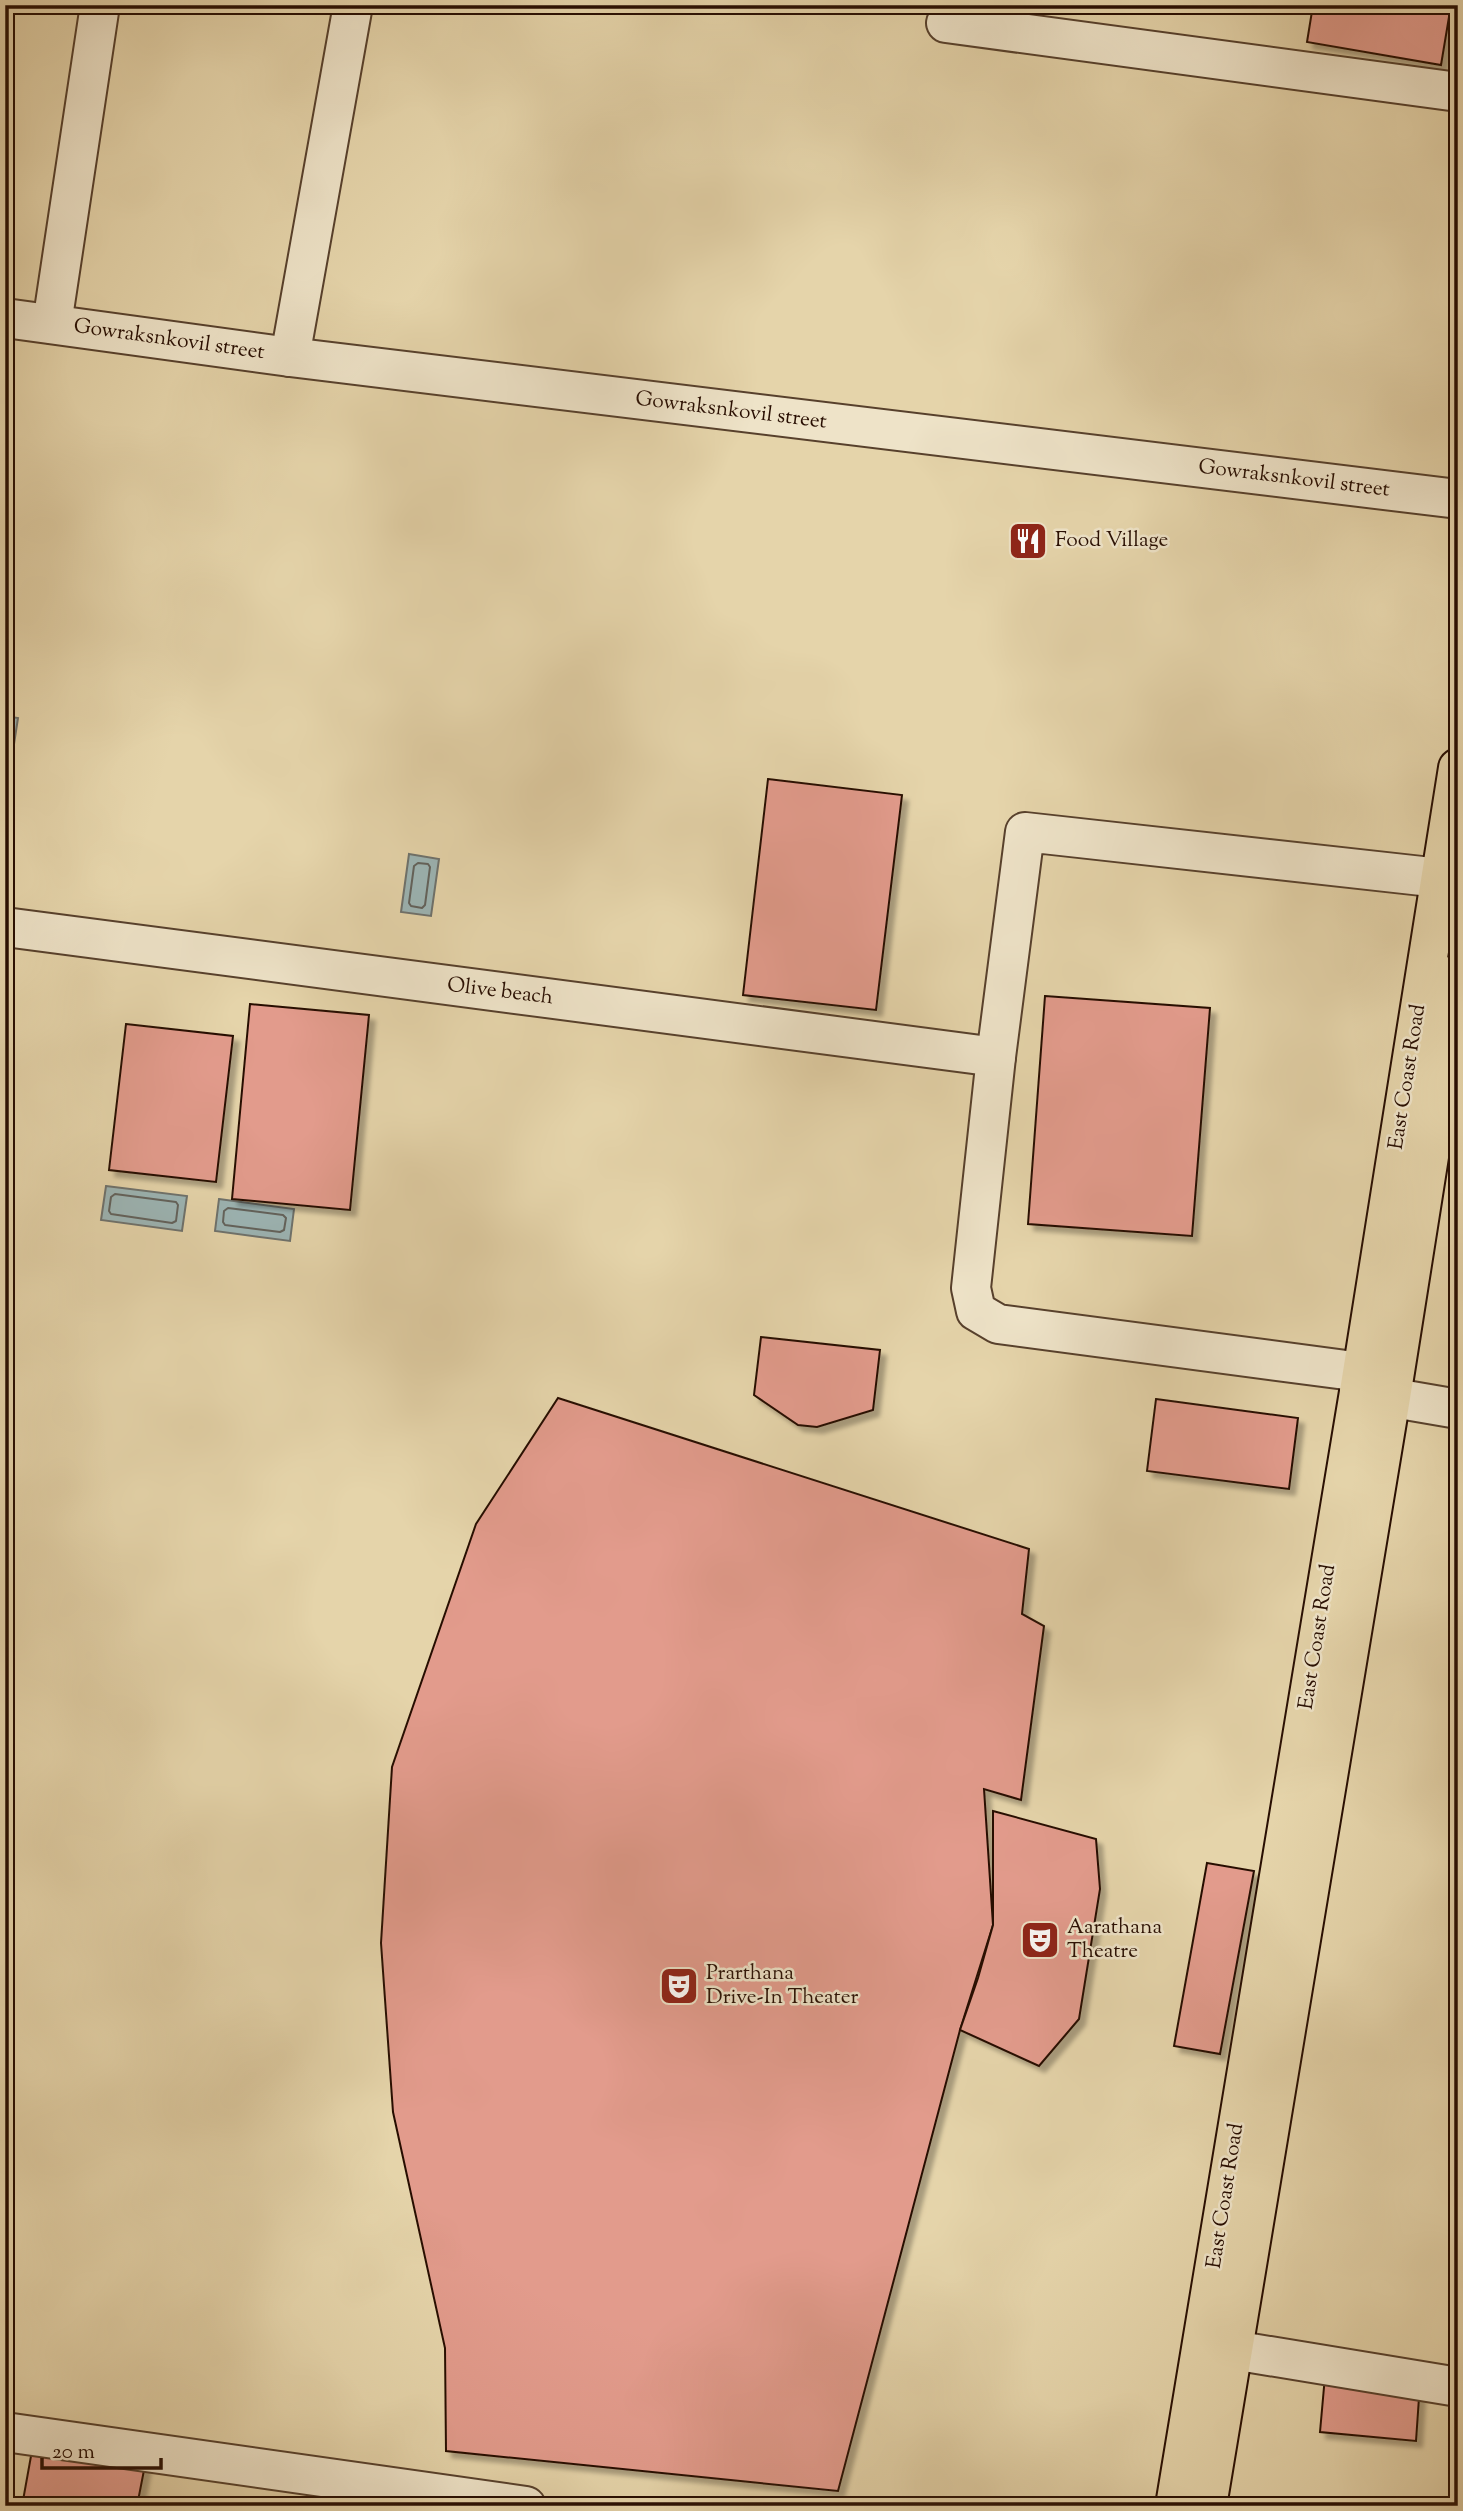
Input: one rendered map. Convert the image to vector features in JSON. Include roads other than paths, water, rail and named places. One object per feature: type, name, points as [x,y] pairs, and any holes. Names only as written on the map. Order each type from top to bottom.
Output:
[{"type":"main road","name":"East Coast Road","points":[[1207,2506],[1233,2350],[1371,1387],[1440,878],[1458,768]]},
{"type":"main road","name":"East Coast Road","points":[[1175,2506],[1371,1387],[1452,1043],[1458,973]]},
{"type":"street","points":[[52,324],[100,5]]},
{"type":"street","points":[[290,358],[353,5]]},
{"type":"street","points":[[946,23],[1458,92]]},
{"type":"street","name":"Gowraksnkovil street","points":[[5,318],[290,358],[1458,499]]},
{"type":"street","points":[[1440,878],[1025,832],[996,1057],[971,1288],[976,1311],[998,1324],[1371,1387],[1458,1409]]},
{"type":"street","name":"Olive beach","points":[[5,927],[996,1057]]},
{"type":"street","points":[[1233,2350],[1458,2387]]},
{"type":"street","points":[[5,2432],[526,2506]]},
{"type":"water","points":[[5,716],[18,718],[5,803]]},
{"type":"water","points":[[409,854],[439,859],[431,916],[401,912]]},
{"type":"water","points":[[106,1186],[187,1196],[182,1231],[101,1220]]},
{"type":"water","points":[[219,1199],[294,1209],[290,1241],[215,1231]]},
{"type":"place","name":"Food Village","points":[[1028,541]]},
{"type":"place","name":"Aarathana Theatre","points":[[1040,1940]]},
{"type":"place","name":"Prarthana Drive-In Theater","points":[[679,1986]]}]
